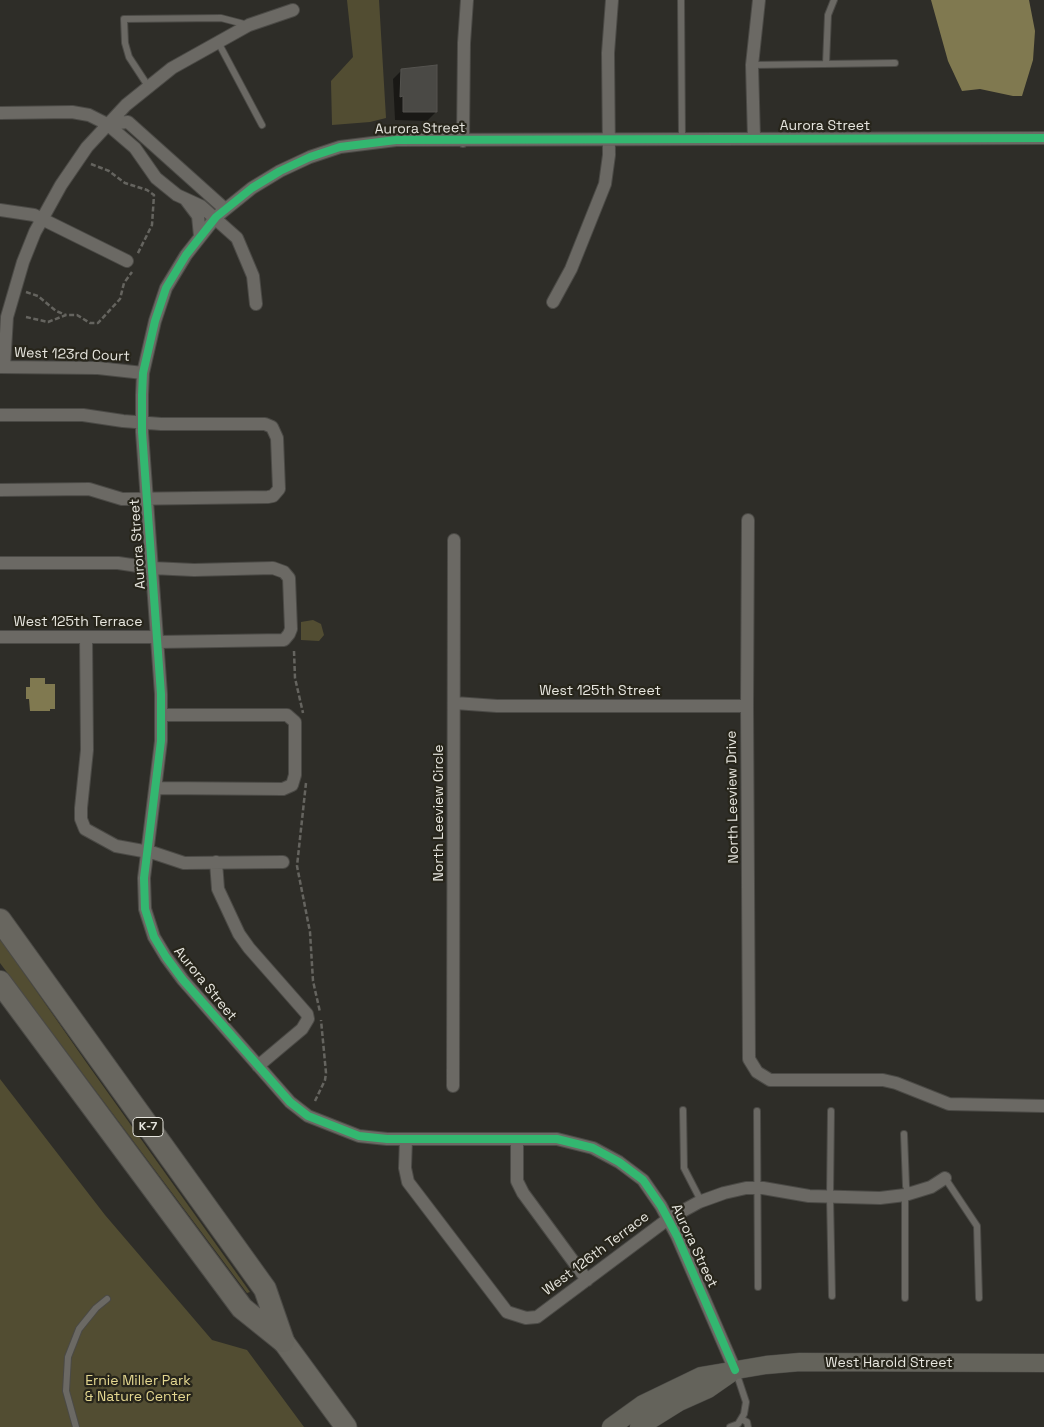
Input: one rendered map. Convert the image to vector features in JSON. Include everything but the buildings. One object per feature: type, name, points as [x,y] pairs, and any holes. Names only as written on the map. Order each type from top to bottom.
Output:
[{"type":"highway","name":"K-7","points":[[0,920],[265,1289],[283,1341]]},
{"type":"highway","name":"K-7","points":[[0,982],[242,1308],[283,1341],[346,1427]]},
{"type":"main road","name":"West Harold Street","points":[[611,1427],[643,1404],[677,1386],[701,1376],[735,1370],[800,1362],[1044,1363]]},
{"type":"main road","name":"West Harold Street","points":[[639,1427],[679,1402],[708,1389],[735,1370]]},
{"type":"street","points":[[463,141],[464,42],[467,0]]},
{"type":"street","points":[[553,302],[571,269],[605,184],[608,139],[608,53],[612,0]]},
{"type":"street","points":[[754,139],[752,65],[759,0]]},
{"type":"street","points":[[2,367],[4,339],[12,295],[23,262],[42,219],[74,164],[108,124],[148,86],[172,68],[249,25],[293,10]]},
{"type":"street","points":[[0,113],[72,112],[89,115],[108,124],[135,148],[156,178],[184,198],[220,213]]},
{"type":"street","points":[[108,124],[128,122],[220,213],[237,238],[254,276],[256,304]]},
{"type":"street","name":"Aurora Street","points":[[735,1370],[668,1219],[643,1180],[619,1162],[593,1148],[557,1139],[406,1139],[359,1136],[308,1116],[290,1102],[183,980],[166,957],[154,936],[145,909],[144,878],[161,741],[161,715],[143,422],[143,373],[155,321],[166,288],[200,236],[220,213],[252,188],[280,171],[310,157],[340,148],[382,141],[1044,138]]},
{"type":"street","points":[[184,198],[198,216],[200,236]]},
{"type":"street","points":[[0,210],[22,212],[42,219],[127,261]]},
{"type":"street","name":"West 123rd Court","points":[[2,367],[98,368],[143,373]]},
{"type":"street","points":[[0,415],[84,415],[143,422],[265,424],[272,427],[276,434],[279,489],[273,496],[122,499],[89,489],[0,490]]},
{"type":"street","name":"North Leeview Drive","points":[[748,520],[746,706],[749,1059],[757,1072],[770,1080],[787,1082],[882,1080],[896,1083],[949,1104],[1044,1106]]},
{"type":"street","name":"North Leeview Circle","points":[[453,1086],[454,540]]},
{"type":"street","points":[[0,563],[118,563],[152,568]]},
{"type":"street","name":"West 125th Terrace","points":[[0,637],[86,637],[279,642],[287,637],[291,629],[289,581],[287,575],[279,569],[152,568]]},
{"type":"street","points":[[86,637],[87,750],[81,819],[85,828],[116,846],[147,852],[184,863],[283,862]]},
{"type":"street","name":"West 125th Street","points":[[454,703],[496,706],[746,706]]},
{"type":"street","points":[[156,788],[283,789],[289,787],[294,781],[295,775],[294,722],[287,715],[161,715]]},
{"type":"street","points":[[216,862],[218,889],[239,934],[249,948],[303,1006],[308,1018],[302,1029],[258,1066]]},
{"type":"street","name":"West 126th Terrace","points":[[406,1139],[405,1168],[408,1182],[507,1312],[526,1318],[537,1317],[668,1219],[701,1201],[724,1193],[758,1188],[830,1197],[880,1198],[907,1194],[931,1187],[945,1178]]},
{"type":"street","points":[[517,1139],[517,1181],[523,1193],[587,1280]]},
{"type":"lane","points":[[681,0],[682,140]]},
{"type":"lane","points":[[826,64],[828,15],[834,0]]},
{"type":"lane","points":[[148,86],[129,58],[125,43],[124,19],[221,18],[249,25]]},
{"type":"lane","points":[[218,42],[262,125]]},
{"type":"lane","points":[[752,65],[895,63]]},
{"type":"lane","points":[[683,1110],[684,1168],[701,1201]]},
{"type":"lane","points":[[757,1111],[758,1287]]},
{"type":"lane","points":[[832,1111],[830,1197],[832,1296]]},
{"type":"lane","points":[[904,1134],[907,1194],[905,1298]]},
{"type":"lane","points":[[945,1178],[978,1226],[979,1298]]},
{"type":"lane","points":[[76,1427],[66,1391],[68,1357],[79,1329],[96,1308],[107,1299]]},
{"type":"lane","points":[[730,1427],[738,1424],[746,1402],[735,1370]]},
{"type":"lane","points":[[741,1419],[747,1422],[748,1427]]},
{"type":"path","points":[[22,290],[38,296],[56,310],[66,314]]},
{"type":"path","points":[[294,651],[295,678],[304,719]]},
{"type":"path","points":[[306,776],[298,866],[310,932],[313,981],[320,1009],[326,1066],[325,1080],[315,1100]]},
{"type":"green space","points":[[347,0],[379,0],[386,118],[370,122],[332,125],[331,81],[353,57]]},
{"type":"green space","points":[[313,620],[321,624],[324,635],[319,641],[301,640],[301,622]]},
{"type":"green space","points":[[0,939],[250,1292],[247,1293],[0,963]]},
{"type":"green space","name":"Ernie Miller Park & Nature Center","points":[[0,1079],[105,1215],[212,1340],[247,1350],[304,1427],[0,1427]]},
{"type":"shaded area","points":[[931,0],[1029,0],[1035,31],[1033,60],[1022,96],[980,89],[962,91],[948,61]]},
{"type":"shaded area","points":[[30,678],[45,678],[45,684],[55,684],[55,709],[50,709],[50,711],[30,711],[29,699],[26,699],[26,687],[30,687]]},
{"type":"cycle path","points":[[735,1370],[677,1236],[661,1206],[643,1180],[619,1162],[593,1148],[557,1139],[387,1139],[359,1136],[308,1116],[290,1102],[183,980],[154,937],[145,909],[144,878],[161,741],[161,694],[142,432],[142,395],[143,373],[155,321],[166,288],[186,255],[216,217],[252,188],[280,171],[310,157],[340,147],[396,140],[1044,138]]}]
